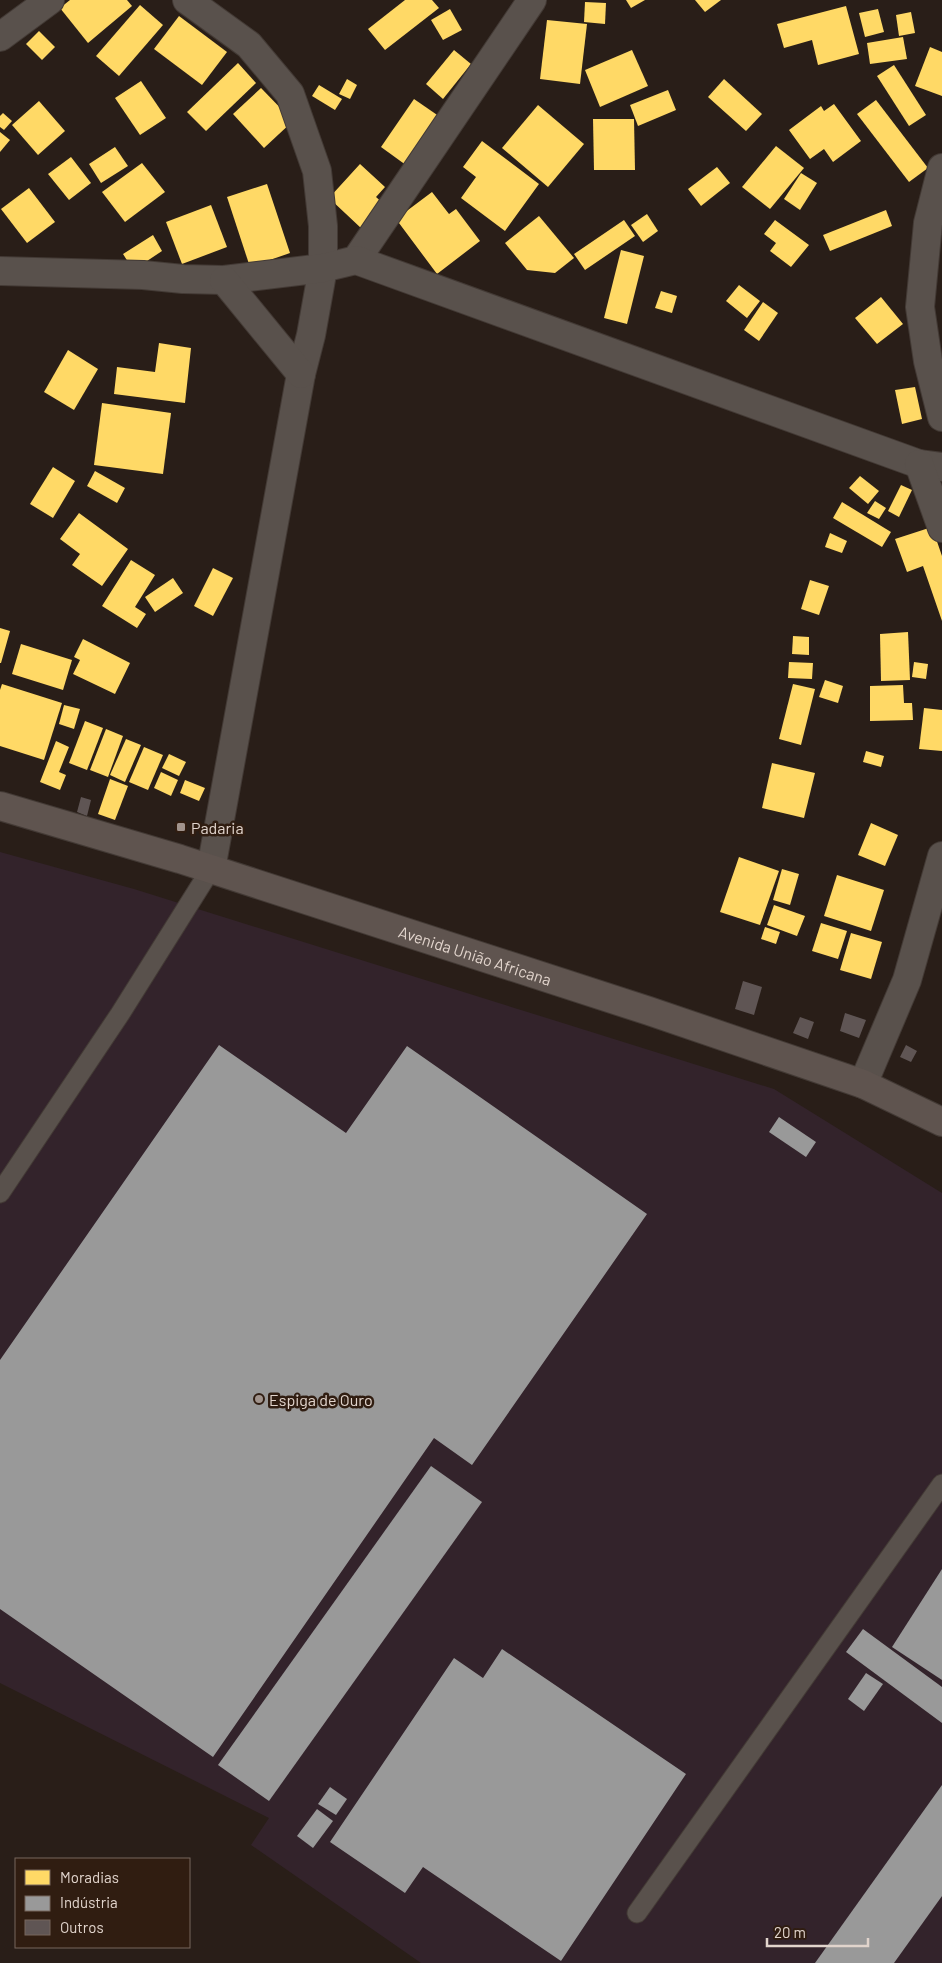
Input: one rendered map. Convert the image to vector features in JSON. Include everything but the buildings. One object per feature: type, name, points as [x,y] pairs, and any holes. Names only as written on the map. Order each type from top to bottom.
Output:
[{"type":"main road","name":"Avenida União Africana","points":[[0,806],[180,858],[649,1011],[863,1084],[942,1122]]},
{"type":"street","points":[[0,38],[50,0]]},
{"type":"street","points":[[188,0],[249,45],[290,94],[317,171],[322,226],[323,268],[311,335],[301,374],[211,869]]},
{"type":"street","points":[[356,260],[532,0]]},
{"type":"street","points":[[942,168],[928,223],[920,307],[935,355],[942,417]]},
{"type":"street","points":[[0,271],[143,274],[183,279],[224,280],[323,268],[356,260],[931,465],[942,528]]},
{"type":"street","points":[[224,280],[301,374]]},
{"type":"street","points":[[863,1084],[907,980],[942,856]]},
{"type":"lane","points":[[0,1193],[120,1014],[211,869]]},
{"type":"lane","points":[[638,1913],[942,1484]]},
{"type":"shaded area","points":[[0,852],[134,889],[774,1089],[942,1193],[942,1963],[421,1963],[251,1845],[269,1818],[0,1683]]},
{"type":"place","name":"Padaria","points":[[181,827]]},
{"type":"place","name":"Espiga de Ouro","points":[[259,1399]]}]
